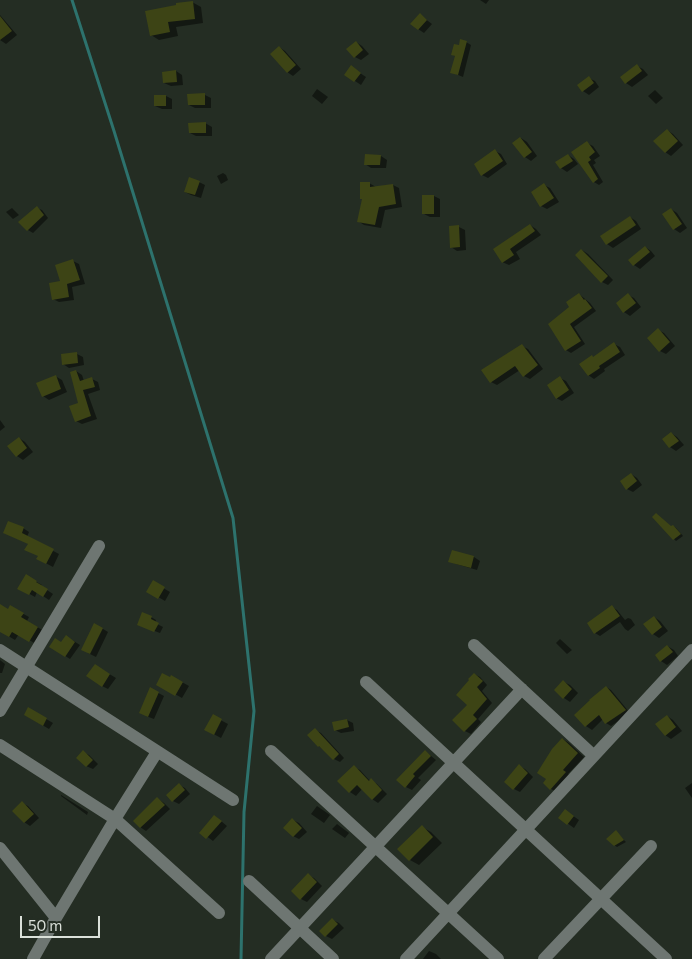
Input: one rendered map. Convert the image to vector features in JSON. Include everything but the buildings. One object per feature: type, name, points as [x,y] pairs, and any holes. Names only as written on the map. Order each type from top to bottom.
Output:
[{"type":"street","points":[[0,711],[99,546]]},
{"type":"street","points":[[474,645],[594,756]]},
{"type":"street","points":[[0,650],[233,800]]},
{"type":"street","points":[[406,959],[692,650]]},
{"type":"street","points":[[366,682],[666,959]]},
{"type":"street","points":[[271,959],[522,690]]},
{"type":"street","points":[[0,745],[115,819],[218,913]]},
{"type":"street","points":[[271,751],[498,959]]},
{"type":"street","points":[[33,959],[115,819],[157,752]]},
{"type":"street","points":[[544,959],[651,846]]},
{"type":"street","points":[[0,848],[56,918]]},
{"type":"street","points":[[249,881],[333,959]]},
{"type":"waterway","points":[[72,0],[233,518],[254,711],[244,812],[241,959]]}]
